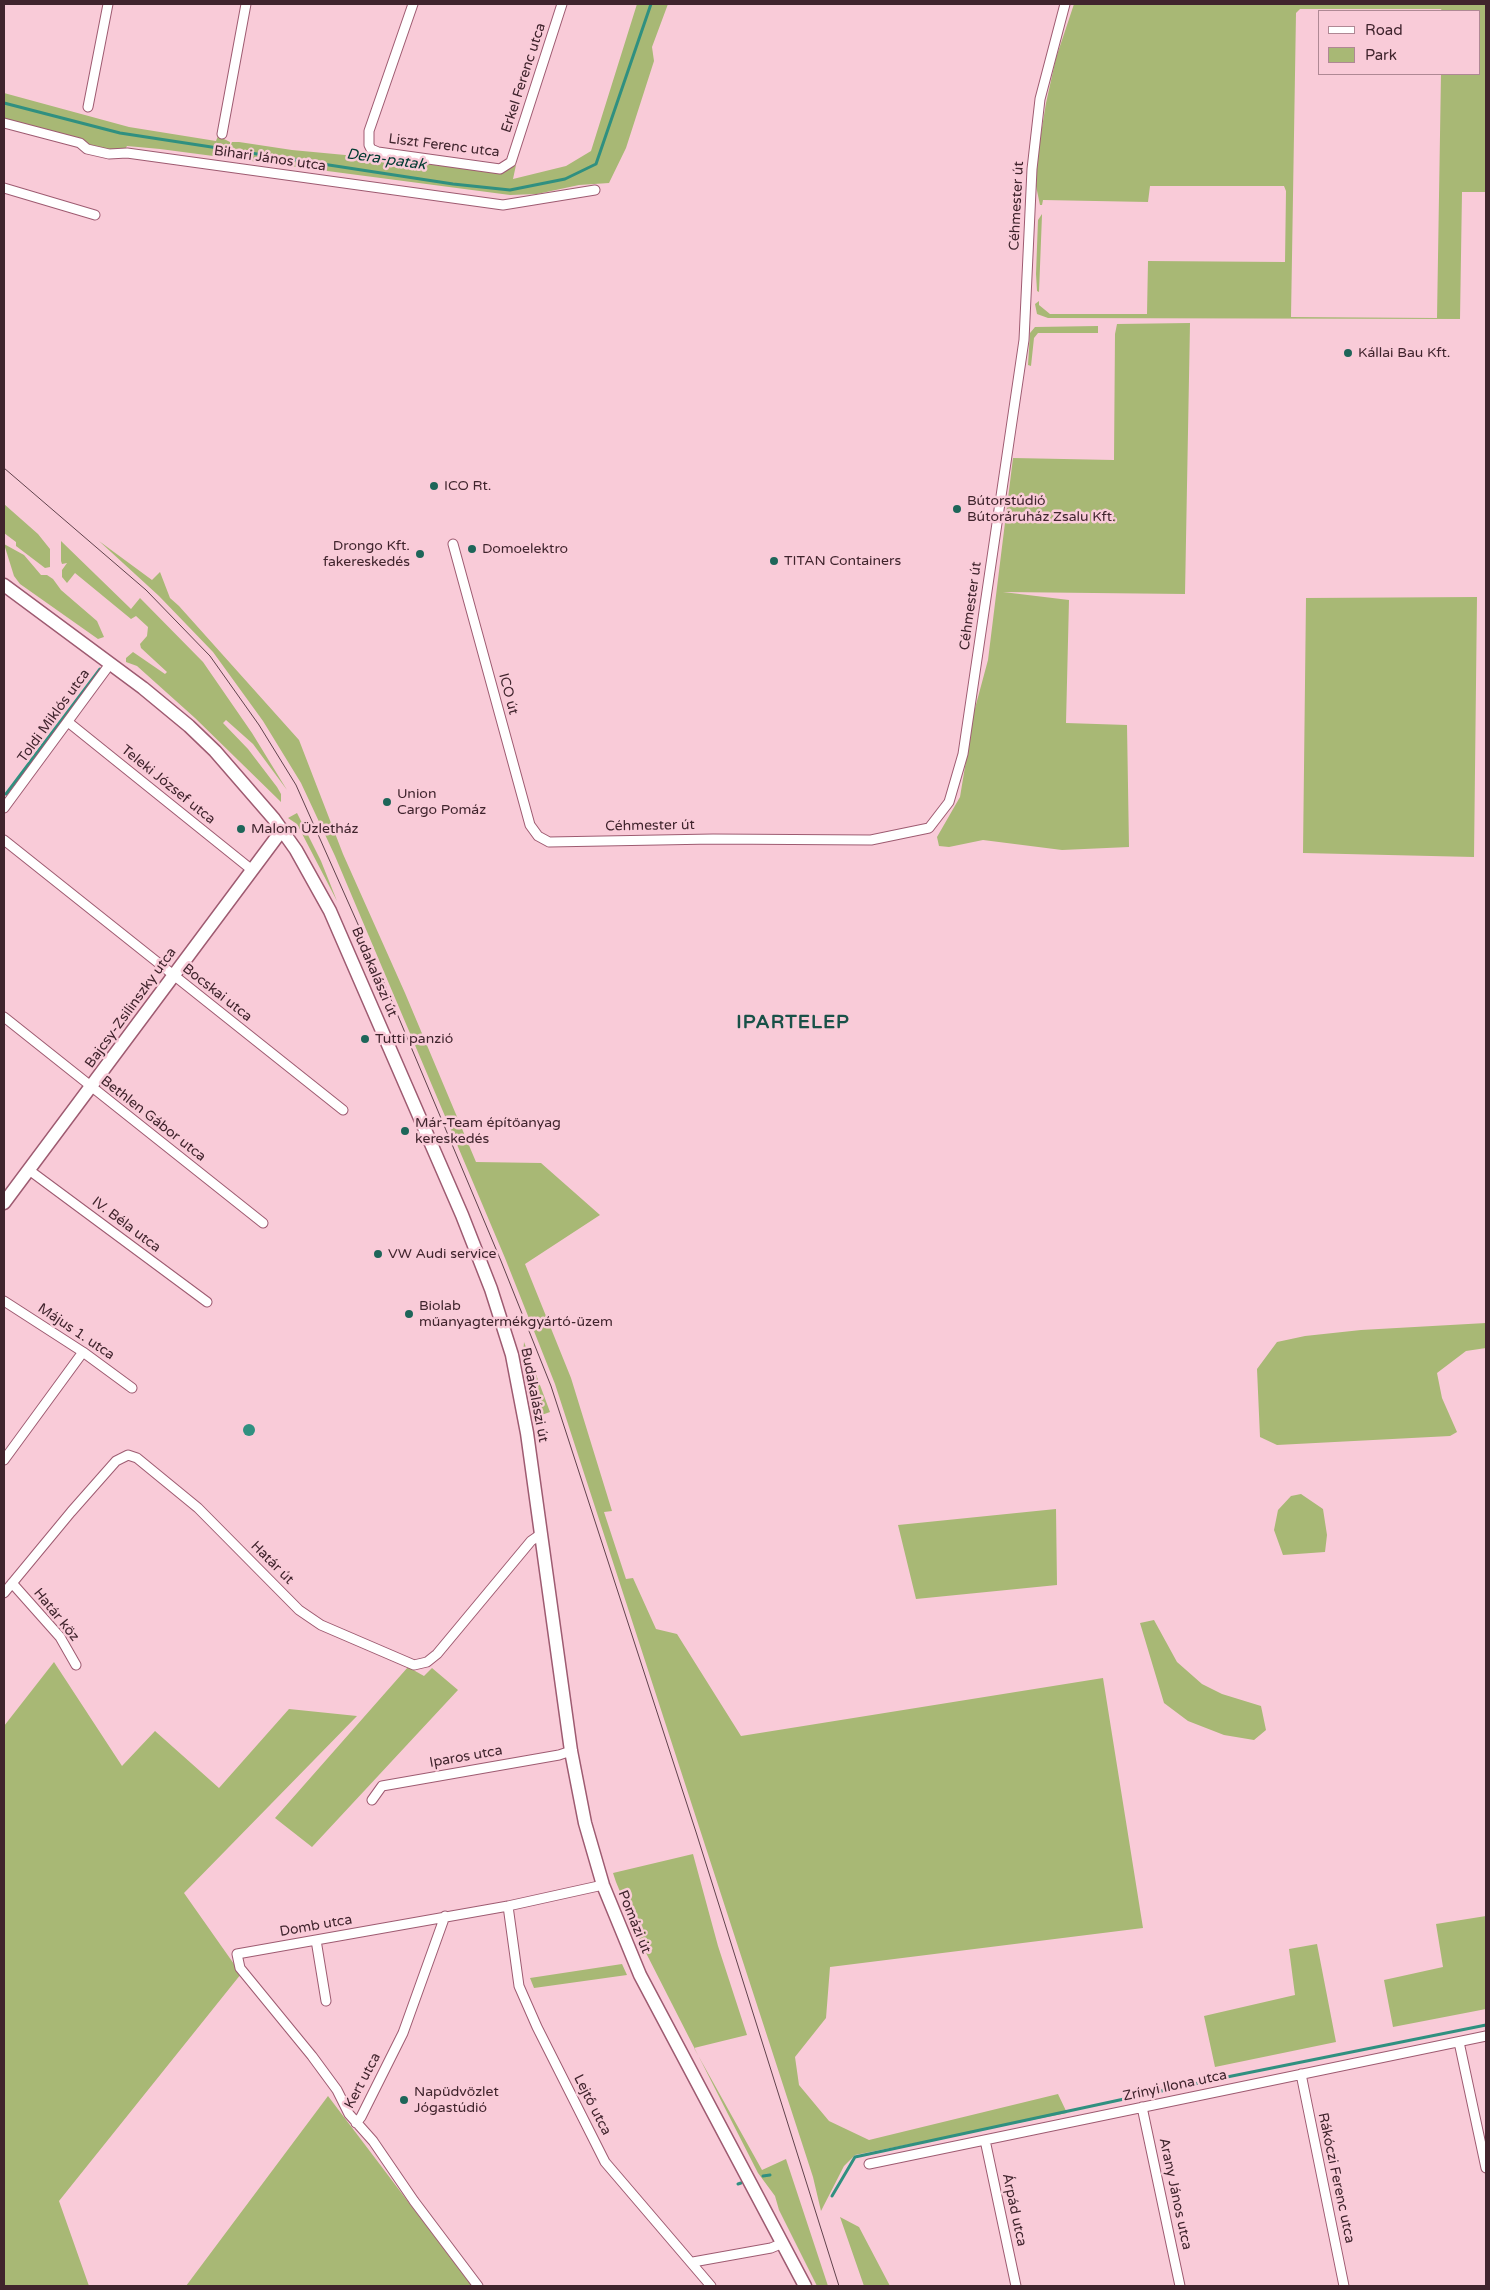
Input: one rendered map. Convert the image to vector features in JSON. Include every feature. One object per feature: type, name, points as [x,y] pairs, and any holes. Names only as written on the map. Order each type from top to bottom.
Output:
[{"type":"main road","name":"Budakalászi út","points":[[4,585],[180,718],[209,745],[244,782],[282,830],[320,891],[346,944],[491,1289],[506,1333],[519,1386],[541,1534]]},
{"type":"main road","name":"Bajcsy-Zsilinszky utca","points":[[6,1195],[29,1170],[282,830]]},
{"type":"main road","name":"Pomázi út","points":[[541,1534],[564,1691],[570,1751],[585,1823],[603,1885],[640,1975],[805,2286]]},
{"type":"street","points":[[88,107],[108,4]]},
{"type":"street","points":[[222,134],[246,4]]},
{"type":"street","name":"Liszt Ferenc utca","points":[[413,4],[369,131],[369,145],[371,149],[486,168],[500,169],[511,162]]},
{"type":"street","name":"Erkel Ferenc utca","points":[[511,162],[562,4]]},
{"type":"street","name":"Céhmester út","points":[[549,842],[713,839],[871,840],[929,828],[949,802],[963,754],[1024,340],[1032,169],[1040,98],[1065,4]]},
{"type":"street","name":"Bihari János utca","points":[[4,123],[80,143],[87,149],[109,154],[127,153],[504,205],[595,190]]},
{"type":"street","points":[[4,188],[95,215]]},
{"type":"street","name":"ICO út","points":[[453,544],[530,825],[538,836],[549,842]]},
{"type":"street","name":"Toldi Miklós utca","points":[[4,808],[110,664]]},
{"type":"street","name":"Teleki József utca","points":[[68,722],[252,870]]},
{"type":"street","name":"Bocskai utca","points":[[4,840],[343,1110]]},
{"type":"street","name":"Bethlen Gábor utca","points":[[4,1017],[263,1223]]},
{"type":"street","name":"IV. Béla utca","points":[[29,1170],[207,1302]]},
{"type":"street","name":"Május 1. utca","points":[[4,1301],[83,1352],[132,1388]]},
{"type":"street","points":[[4,1460],[83,1352]]},
{"type":"street","name":"Határ út","points":[[4,1593],[48,1538],[101,1478],[116,1462],[128,1455],[136,1458],[198,1508],[299,1610],[320,1625],[414,1665],[427,1662],[437,1654],[531,1541],[541,1534]]},
{"type":"street","name":"Határ köz","points":[[12,1583],[60,1637],[76,1665]]},
{"type":"street","name":"Iparos utca","points":[[372,1800],[382,1786],[559,1755],[570,1751]]},
{"type":"street","name":"Domb utca","points":[[356,2122],[312,2056],[240,1968],[237,1954],[508,1906],[603,1885]]},
{"type":"street","name":"Lejtő utca","points":[[508,1906],[520,1986],[537,2027],[605,2162],[613,2174],[693,2262],[711,2286]]},
{"type":"street","name":"Kert utca","points":[[445,1916],[403,2033],[361,2117],[356,2122],[373,2141],[414,2201],[478,2286]]},
{"type":"street","points":[[316,1940],[326,2001]]},
{"type":"street","name":"Zrínyi Ilona utca","points":[[869,2164],[1486,2036]]},
{"type":"street","points":[[1459,2042],[1486,2168]]},
{"type":"street","name":"Rákóczi Ferenc utca","points":[[1301,2074],[1344,2286]]},
{"type":"street","name":"Arany János utca","points":[[1142,2107],[1180,2286]]},
{"type":"street","name":"Árpád utca","points":[[985,2140],[1016,2286]]},
{"type":"street","points":[[693,2262],[771,2248],[783,2243]]},
{"type":"green space","points":[[637,4],[668,4],[652,47],[654,61],[626,148],[609,183],[579,185],[537,194],[510,195],[160,149],[127,146],[124,151],[110,151],[4,121],[4,93],[129,127],[216,141],[218,136],[230,142],[230,147],[232,142],[239,142],[292,150],[502,173],[516,165],[513,179],[566,166],[591,151]]},
{"type":"green space","points":[[1074,4],[1486,4],[1486,192],[1462,192],[1460,319],[1048,318],[1037,314],[1035,304],[1039,301],[1039,305],[1050,314],[1147,314],[1148,261],[1285,262],[1286,191],[1284,186],[1150,186],[1148,202],[1043,200],[1042,205],[1040,205],[1036,186],[1038,152],[1056,58]],"holes":[[[1300,9],[1480,10],[1480,75],[1441,75],[1437,318],[1291,317],[1296,13]]]},
{"type":"green space","points":[[1042,214],[1039,292],[1037,291],[1036,274],[1038,220]]},
{"type":"green space","points":[[1190,323],[1185,594],[1003,592],[1069,600],[1066,723],[1127,725],[1129,847],[1062,850],[983,840],[949,847],[939,846],[937,837],[960,797],[974,712],[988,660],[1013,458],[1114,460],[1115,334],[1117,324]]},
{"type":"green space","points":[[1098,326],[1098,333],[1038,333],[1034,338],[1031,366],[1028,365],[1030,333],[1035,327]]},
{"type":"green space","points":[[4,504],[38,534],[50,549],[50,567],[45,568],[16,546],[16,542],[4,533]]},
{"type":"green space","points":[[61,541],[131,609],[140,598],[203,662],[252,733],[287,790],[253,744],[226,720],[223,723],[248,749],[277,787],[281,794],[281,802],[195,718],[137,666],[126,662],[126,658],[133,652],[165,674],[167,672],[141,648],[140,644],[147,636],[148,627],[136,616],[131,619],[75,573],[67,583],[62,577],[62,570],[67,563],[62,564],[61,561]]},
{"type":"green space","points":[[99,541],[152,580],[160,572],[170,598],[299,740],[343,854],[405,993],[476,1162],[541,1163],[600,1215],[525,1264],[571,1378],[612,1511],[604,1512],[626,1579],[633,1578],[656,1629],[677,1634],[741,1736],[1103,1678],[1143,1928],[830,1967],[826,2018],[795,2057],[799,2085],[829,2121],[869,2140],[1058,2094],[1067,2113],[855,2155],[844,2166],[821,2211],[813,2177],[555,1384],[505,1258],[335,856],[301,783],[263,721],[213,652],[159,596]]},
{"type":"green space","points":[[4,544],[24,555],[41,575],[47,575],[53,579],[61,590],[97,621],[104,637],[98,639],[20,584],[14,576]]},
{"type":"green space","points":[[1477,597],[1474,857],[1303,853],[1306,598]]},
{"type":"green space","points":[[297,813],[321,861],[337,901],[297,824],[288,818]]},
{"type":"green space","points":[[1486,1323],[1486,1348],[1466,1351],[1437,1373],[1442,1398],[1457,1432],[1450,1436],[1277,1445],[1260,1437],[1257,1369],[1277,1342],[1305,1336],[1361,1330]]},
{"type":"green space","points":[[524,1342],[550,1412],[536,1417],[523,1355]]},
{"type":"green space","points":[[1301,1494],[1323,1509],[1327,1535],[1325,1552],[1283,1555],[1274,1530],[1278,1510],[1291,1496]]},
{"type":"green space","points":[[1056,1509],[1057,1585],[916,1599],[898,1525]]},
{"type":"green space","points":[[1154,1620],[1177,1662],[1202,1684],[1222,1694],[1261,1706],[1266,1730],[1254,1740],[1224,1735],[1188,1721],[1164,1703],[1140,1623]]},
{"type":"green space","points":[[54,1662],[122,1766],[155,1731],[219,1788],[289,1709],[357,1716],[184,1893],[241,1974],[59,2201],[89,2286],[4,2286],[4,1726]]},
{"type":"green space","points":[[408,1667],[424,1676],[432,1668],[458,1690],[312,1847],[275,1818]]},
{"type":"green space","points":[[693,1854],[718,1946],[747,2035],[694,2048],[643,1947],[613,1873]]},
{"type":"green space","points":[[1486,1916],[1486,2009],[1393,2027],[1384,1980],[1443,1967],[1436,1924]]},
{"type":"green space","points":[[1317,1944],[1336,2042],[1215,2067],[1204,2016],[1295,1995],[1289,1949]]},
{"type":"green space","points":[[622,1964],[627,1975],[534,1988],[530,1978]]},
{"type":"green space","points":[[699,2056],[762,2170],[786,2159],[828,2286],[817,2286],[779,2210],[775,2196],[758,2173]]},
{"type":"green space","points":[[328,2096],[472,2286],[186,2286]]},
{"type":"green space","points":[[840,2217],[859,2227],[890,2286],[864,2286]]},
{"type":"shaded area","points":[[249,1424],[255,1430],[249,1436],[243,1430]]},
{"type":"waterway","name":"Dera-patak","points":[[4,103],[120,133],[453,184],[510,190],[565,179],[596,164],[651,4]]},
{"type":"waterway","points":[[6,794],[100,669]]},
{"type":"waterway","points":[[832,2196],[855,2157],[1217,2079],[1486,2025]]},
{"type":"waterway","points":[[763,2176],[770,2175]]},
{"type":"tram line","points":[[4,468],[146,590],[210,656],[259,725],[296,785],[385,985],[501,1261],[551,1386],[696,1832],[839,2286]]},
{"type":"place","name":"Kállai Bau Kft.","points":[[1348,353]]},
{"type":"place","name":"ICO Rt.","points":[[434,486]]},
{"type":"place","name":"Bútorstúdió Bútoráruház Zsalu Kft.","points":[[957,509]]},
{"type":"place","name":"Domoelektro","points":[[472,549]]},
{"type":"place","name":"Drongo Kft. fakereskedés","points":[[420,554]]},
{"type":"place","name":"TITAN Containers","points":[[774,561]]},
{"type":"place","name":"Union Cargo Pomáz","points":[[387,802]]},
{"type":"place","name":"Malom Üzletház","points":[[241,829]]},
{"type":"place","name":"Tutti panzió","points":[[365,1039]]},
{"type":"place","name":"Már-Team építőanyag kereskedés","points":[[405,1131]]},
{"type":"place","name":"VW Audi service","points":[[378,1254]]},
{"type":"place","name":"Biolab műanyagtermékgyártó-üzem","points":[[409,1314]]},
{"type":"place","name":"Napüdvözlet Jógastúdió","points":[[404,2100]]},
{"type":"district","name":"IPARTELEP","points":[[793,1023]]}]
